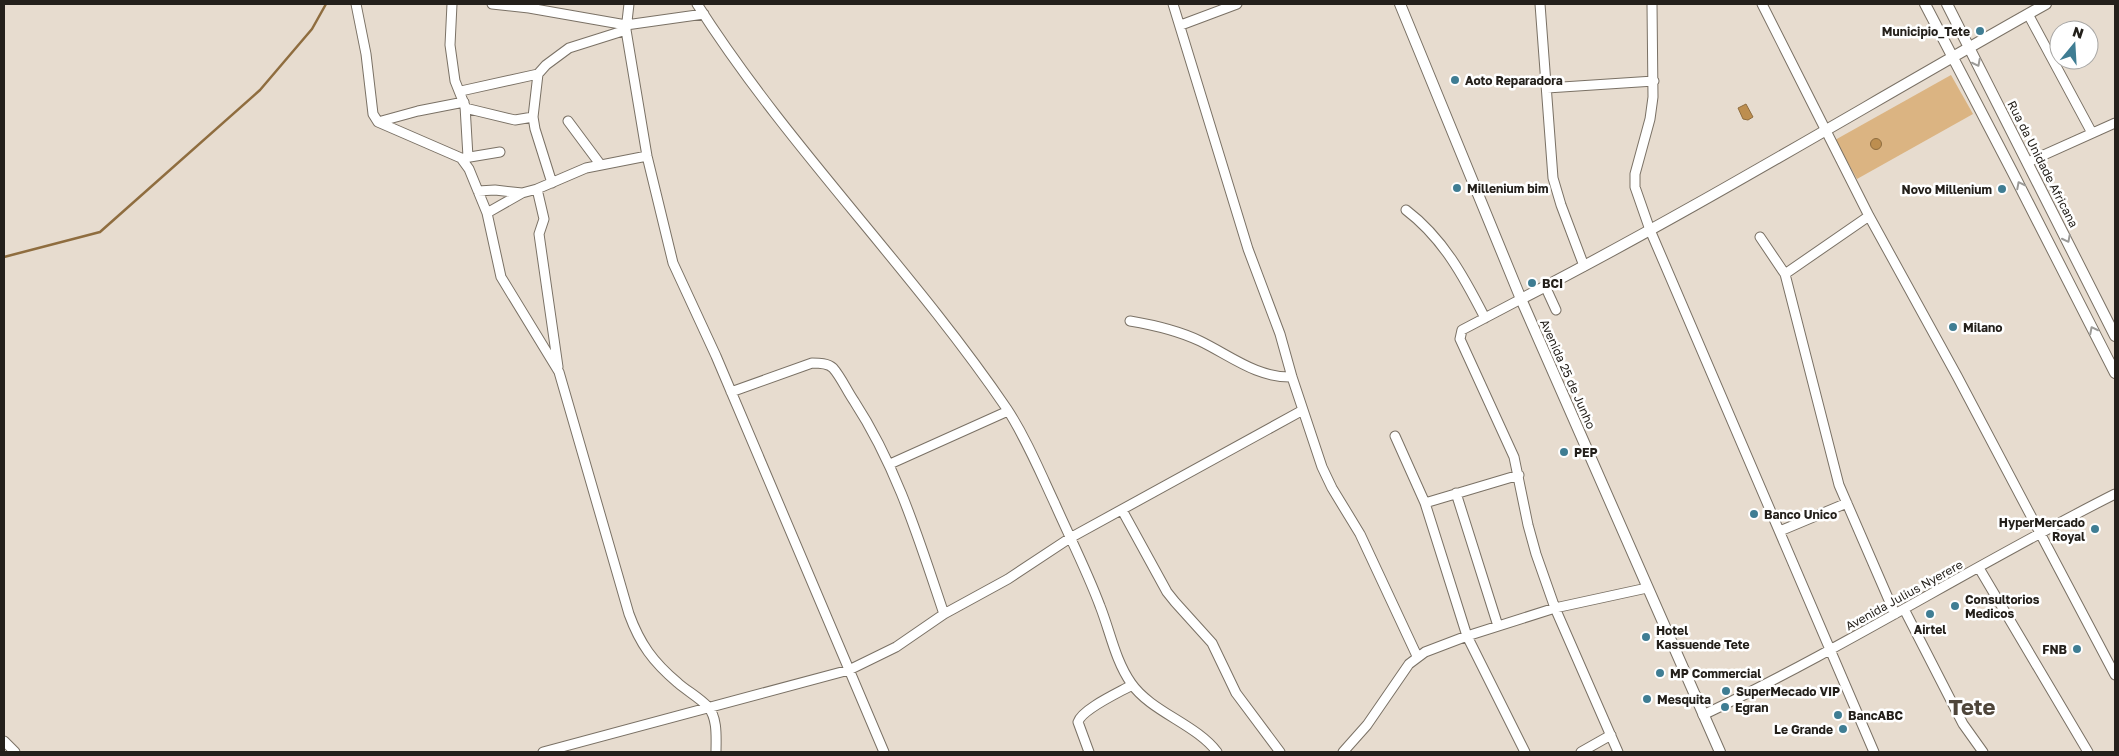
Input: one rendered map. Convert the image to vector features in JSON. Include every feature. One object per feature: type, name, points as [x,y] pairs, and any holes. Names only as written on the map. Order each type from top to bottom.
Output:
[{"type":"street","points":[[356,4],[366,54],[373,114],[378,122],[465,158],[500,152]]},
{"type":"street","points":[[452,4],[450,45],[455,80],[464,105],[465,158],[487,213],[501,277],[559,372]]},
{"type":"street","points":[[492,4],[529,8],[626,28]]},
{"type":"street","points":[[629,4],[626,28],[647,156],[673,263],[731,392],[884,752]]},
{"type":"street","points":[[697,4],[745,74],[780,120],[949,330],[1008,411],[1037,466],[1070,538],[1100,606],[1121,666],[1132,685],[1217,752]]},
{"type":"street","points":[[1173,4],[1181,25],[1245,240],[1280,334],[1303,410],[1332,488],[1360,534],[1417,656]]},
{"type":"street","points":[[1181,25],[1237,4]]},
{"type":"street","name":"Avenida 25 de Junho","points":[[1400,4],[1521,299],[1720,752]]},
{"type":"street","points":[[1540,4],[1553,178],[1584,266]]},
{"type":"street","points":[[1652,4],[1654,81],[1650,119],[1635,174],[1635,187],[1650,230],[1874,752]]},
{"type":"street","points":[[1762,4],[1869,216],[2115,674]]},
{"type":"street","points":[[1925,4],[2115,373]]},
{"type":"street","name":"Rua da Unidade Africana","points":[[1947,4],[2115,336]]},
{"type":"street","points":[[1618,752],[1555,608],[1531,540],[1519,475],[1507,440],[1460,339],[1462,330],[1650,230],[2046,4]]},
{"type":"street","points":[[552,183],[533,117],[538,74],[546,65],[569,48],[626,28],[704,14]]},
{"type":"street","points":[[2028,14],[2092,132]]},
{"type":"street","points":[[460,91],[538,74]]},
{"type":"street","points":[[1547,88],[1654,81]]},
{"type":"street","points":[[378,122],[418,111],[464,105],[515,120],[533,117]]},
{"type":"street","points":[[568,121],[600,164]]},
{"type":"street","points":[[2028,162],[2115,122]]},
{"type":"street","points":[[487,213],[522,193],[600,164],[647,156]]},
{"type":"street","points":[[537,189],[544,219],[539,234],[559,372],[620,586],[636,632],[645,650],[676,682],[709,708],[714,723],[716,752]]},
{"type":"street","points":[[478,191],[494,190],[522,193]]},
{"type":"street","points":[[1406,210],[1431,230],[1450,255],[1466,279],[1485,318]]},
{"type":"street","points":[[1785,274],[1869,216]]},
{"type":"street","points":[[1760,237],[1785,274],[1823,429],[1839,485],[1895,614]]},
{"type":"street","points":[[1546,286],[1556,310]]},
{"type":"street","points":[[1130,321],[1149,324],[1198,340],[1248,367],[1276,378],[1292,377]]},
{"type":"street","points":[[731,392],[812,363],[822,363],[832,368],[865,418],[890,464],[925,553],[944,614]]},
{"type":"street","points":[[543,752],[849,670],[896,648],[944,614],[1008,579],[1070,538],[1303,410]]},
{"type":"street","points":[[890,464],[1008,411]]},
{"type":"street","points":[[1395,436],[1425,502],[1467,636],[1525,752]]},
{"type":"street","points":[[1425,502],[1519,475]]},
{"type":"street","points":[[1456,493],[1498,626]]},
{"type":"street","name":"Avenida Julius Nyerere","points":[[1703,715],[1769,683],[2040,533],[2115,494]]},
{"type":"street","points":[[1780,531],[1846,503]]},
{"type":"street","points":[[1122,510],[1167,592],[1212,643],[1236,693],[1280,752]]},
{"type":"street","points":[[1979,568],[2088,752]]},
{"type":"street","points":[[1343,752],[1367,725],[1417,656],[1467,636],[1555,608],[1647,588]]},
{"type":"street","points":[[1904,609],[1964,724],[1983,752]]},
{"type":"street","points":[[1089,752],[1078,722],[1079,718],[1090,709],[1132,685]]},
{"type":"street","points":[[1581,752],[1611,735]]},
{"type":"street","points":[[4,741],[15,752]]},
{"type":"shaded area","points":[[1951,75],[1973,114],[1857,179],[1835,140]]},
{"type":"shaded area","points":[[1746,104],[1753,117],[1748,120],[1743,119],[1738,108]]},
{"type":"shaded area","points":[[1876,138],[1882,144],[1876,150],[1870,144]]},
{"type":"waterway","points":[[4,257],[100,232],[260,90],[312,29],[326,4]]},
{"type":"place","name":"Municipio_Tete","points":[[1980,31]]},
{"type":"place","name":"Aoto Reparadora","points":[[1455,80]]},
{"type":"place","name":"Millenium bim","points":[[1457,188]]},
{"type":"place","name":"Novo Millenium","points":[[2002,189]]},
{"type":"place","name":"BCI","points":[[1532,283]]},
{"type":"place","name":"Milano","points":[[1953,327]]},
{"type":"place","name":"PEP","points":[[1564,452]]},
{"type":"place","name":"Banco Unico","points":[[1754,514]]},
{"type":"place","name":"HyperMercado Royal","points":[[2095,529]]},
{"type":"place","name":"Consultorios Medicos","points":[[1955,606]]},
{"type":"place","name":"Airtel","points":[[1930,614]]},
{"type":"place","name":"Hotel Kassuende Tete","points":[[1646,637]]},
{"type":"place","name":"FNB","points":[[2077,649]]},
{"type":"place","name":"MP Commercial","points":[[1660,673]]},
{"type":"place","name":"SuperMecado VIP","points":[[1726,691]]},
{"type":"place","name":"Mesquita","points":[[1647,699]]},
{"type":"place","name":"Egran","points":[[1725,707]]},
{"type":"place","name":"BancABC","points":[[1838,715]]},
{"type":"place","name":"Le Grande","points":[[1843,729]]},
{"type":"district","name":"Tete","points":[[1972,706]]}]
